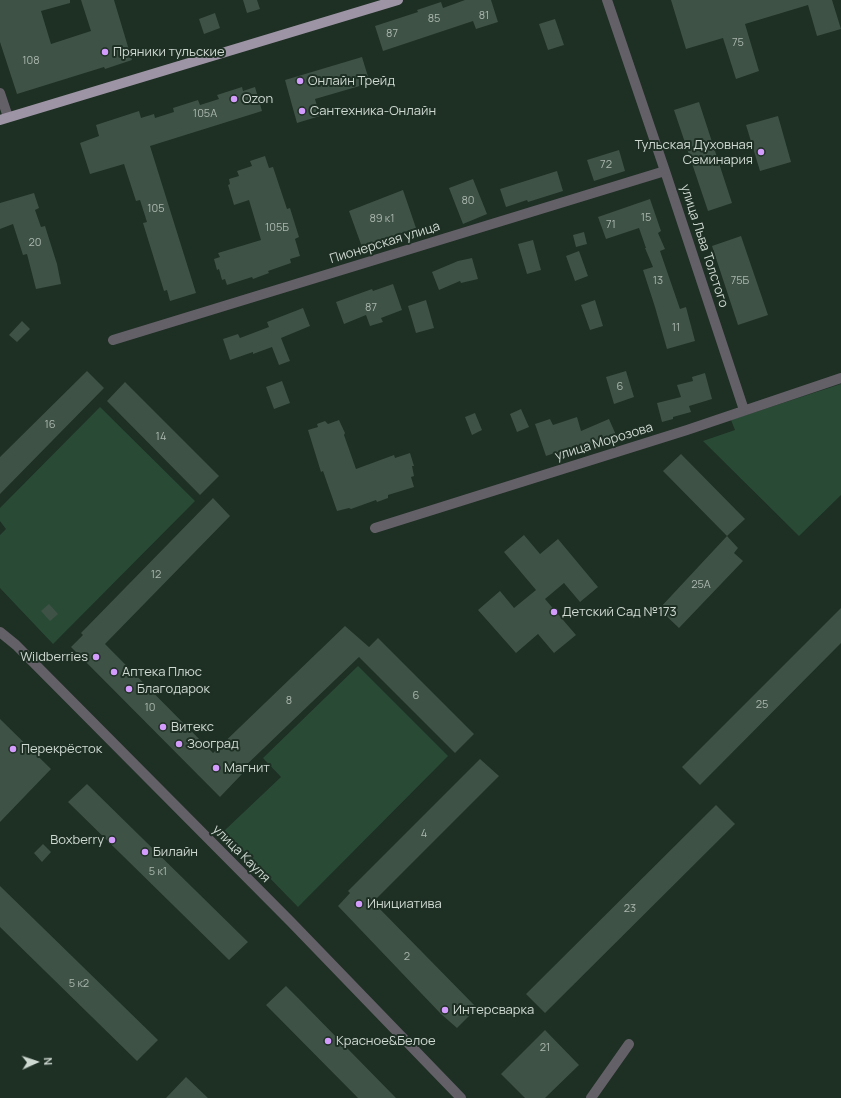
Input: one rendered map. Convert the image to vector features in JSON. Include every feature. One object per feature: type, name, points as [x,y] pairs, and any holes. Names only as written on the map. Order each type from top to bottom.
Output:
[{"type":"main road","points":[[4,118],[398,0]]},
{"type":"street","name":"улица Льва Толстого","points":[[607,0],[744,410]]},
{"type":"street","points":[[0,93],[4,118]]},
{"type":"street","name":"Пионерская улица","points":[[113,340],[665,171]]},
{"type":"street","name":"улица Морозова","points":[[375,528],[687,430],[841,378]]},
{"type":"street","name":"улица Кауля","points":[[0,632],[16,645],[291,922],[461,1098]]},
{"type":"street","points":[[590,1098],[629,1044]]},
{"type":"green space","points":[[841,384],[841,495],[799,536],[703,441],[735,430],[731,420]]},
{"type":"green space","points":[[100,407],[195,501],[53,644],[0,588],[0,535],[6,529],[0,521],[0,508]]},
{"type":"green space","points":[[358,666],[448,756],[298,907],[224,831],[281,777],[263,758]]},
{"type":"building","points":[[0,0],[70,0],[70,3],[41,11],[51,44],[91,31],[81,0],[114,0],[132,60],[105,69],[104,67],[17,94],[0,42]]},
{"type":"building","points":[[243,0],[257,0],[260,9],[247,13]]},
{"type":"building","points":[[465,0],[491,0],[498,22],[476,29],[473,21],[383,51],[375,26],[418,12],[417,10],[441,2],[443,8]]},
{"type":"building","points":[[671,0],[832,0],[841,29],[817,36],[808,5],[745,24],[759,71],[736,79],[723,38],[686,49]]},
{"type":"building","points":[[215,13],[220,28],[204,34],[199,19]]},
{"type":"building","points":[[555,19],[564,45],[548,50],[539,24]]},
{"type":"building","points":[[362,57],[370,83],[315,99],[320,116],[297,123],[285,80]]},
{"type":"building","points":[[242,87],[243,91],[255,87],[262,111],[150,146],[196,293],[170,301],[167,290],[164,291],[143,223],[147,222],[140,200],[136,201],[124,164],[90,174],[80,143],[99,136],[96,125],[139,111],[141,118],[154,114],[155,118],[174,112],[173,108],[198,100],[200,105],[219,99],[217,95]]},
{"type":"building","points":[[699,102],[732,203],[708,211],[674,110]]},
{"type":"building","points":[[778,116],[791,162],[760,171],[746,125]]},
{"type":"building","points":[[619,150],[625,171],[594,181],[587,160]]},
{"type":"building","points":[[265,156],[269,168],[273,167],[287,209],[290,208],[299,237],[295,239],[300,256],[290,259],[291,263],[268,271],[269,273],[253,279],[252,277],[227,285],[225,279],[222,280],[219,269],[217,270],[214,259],[220,257],[218,253],[261,240],[249,200],[234,205],[228,185],[230,184],[229,179],[239,176],[237,171],[252,166],[250,161]]},
{"type":"building","points":[[557,171],[563,191],[506,207],[500,189]]},
{"type":"building","points":[[473,179],[487,214],[463,224],[449,188]]},
{"type":"building","points":[[403,190],[416,228],[362,247],[349,211]]},
{"type":"building","points":[[34,193],[39,208],[35,210],[41,227],[45,226],[57,264],[61,284],[36,289],[27,254],[23,255],[13,224],[0,229],[0,203]]},
{"type":"building","points":[[650,199],[661,231],[658,233],[665,249],[660,251],[680,309],[686,307],[695,341],[667,349],[643,270],[653,267],[639,228],[606,239],[598,217]]},
{"type":"building","points":[[584,232],[587,244],[576,247],[573,235]]},
{"type":"building","points":[[741,236],[768,315],[738,325],[712,246]]},
{"type":"building","points":[[533,240],[541,270],[527,274],[518,244]]},
{"type":"building","points":[[579,251],[588,276],[575,281],[566,256]]},
{"type":"building","points":[[472,258],[478,279],[461,283],[460,281],[439,290],[432,272],[458,261]]},
{"type":"building","points":[[393,284],[402,310],[381,318],[383,322],[370,326],[366,315],[344,324],[336,302],[372,289],[373,291]]},
{"type":"building","points":[[426,300],[434,328],[416,333],[408,306]]},
{"type":"building","points":[[595,300],[603,326],[590,330],[581,305]]},
{"type":"building","points":[[303,308],[310,326],[281,338],[290,361],[279,365],[272,347],[230,360],[223,339],[238,334],[240,338],[269,327],[267,322]]},
{"type":"building","points":[[22,321],[30,329],[17,342],[9,335]]},
{"type":"building","points":[[87,371],[104,388],[0,494],[0,457]]},
{"type":"building","points":[[626,371],[634,397],[614,404],[606,377]]},
{"type":"building","points":[[705,373],[712,399],[689,406],[691,412],[662,422],[657,403],[681,397],[677,385],[693,381],[692,377]]},
{"type":"building","points":[[282,381],[290,403],[274,409],[266,387]]},
{"type":"building","points":[[125,382],[219,476],[200,495],[107,401]]},
{"type":"building","points":[[521,409],[529,427],[517,432],[510,414]]},
{"type":"building","points":[[475,413],[482,430],[472,435],[465,417]]},
{"type":"building","points":[[577,417],[581,431],[609,419],[616,435],[594,444],[570,451],[569,448],[546,456],[535,424],[550,419],[553,425]]},
{"type":"building","points":[[339,420],[345,433],[344,435],[356,469],[394,455],[395,458],[410,453],[414,466],[412,466],[414,476],[411,477],[414,487],[388,495],[388,498],[377,502],[376,500],[351,509],[349,508],[337,511],[323,471],[321,472],[308,430],[318,427],[317,424],[325,421],[328,424]]},
{"type":"building","points":[[681,454],[745,519],[727,536],[663,471]]},
{"type":"building","points":[[213,498],[230,516],[105,644],[213,753],[345,626],[369,647],[378,638],[474,734],[455,753],[359,657],[240,771],[242,774],[220,797],[71,647],[83,635],[81,633]]},
{"type":"building","points":[[524,535],[540,554],[558,539],[598,587],[580,602],[564,583],[545,599],[576,635],[554,653],[538,634],[516,653],[478,610],[500,591],[514,608],[536,590],[504,552]]},
{"type":"building","points":[[727,536],[738,548],[734,553],[743,561],[679,628],[659,609]]},
{"type":"building","points":[[49,604],[58,614],[50,621],[41,611]]},
{"type":"building","points":[[841,608],[841,643],[700,785],[682,767]]},
{"type":"building","points":[[0,719],[51,769],[0,822]]},
{"type":"building","points":[[480,759],[499,776],[373,902],[477,1008],[457,1028],[441,1014],[338,906],[350,893],[348,891]]},
{"type":"building","points":[[87,784],[248,942],[229,960],[68,802]]},
{"type":"building","points":[[716,805],[735,824],[545,1013],[526,994]]},
{"type":"building","points":[[43,844],[51,852],[42,862],[34,853]]},
{"type":"building","points":[[0,886],[158,1040],[137,1061],[0,927]]},
{"type":"building","points":[[286,986],[396,1098],[358,1098],[266,1005]]},
{"type":"building","points":[[545,1030],[579,1065],[545,1098],[525,1098],[501,1074]]},
{"type":"building","points":[[186,1077],[208,1098],[166,1098]]},
{"type":"place","name":"Пряники тульские","points":[[105,52]]},
{"type":"place","name":"Онлайн Трейд","points":[[300,81]]},
{"type":"place","name":"Ozon","points":[[234,99]]},
{"type":"place","name":"Сантехника-Онлайн","points":[[302,111]]},
{"type":"place","name":"Тульская Духовная Семинария","points":[[761,152]]},
{"type":"place","name":"Детский Сад №173","points":[[554,612]]},
{"type":"place","name":"Wildberries","points":[[96,657]]},
{"type":"place","name":"Аптека Плюс","points":[[114,672]]},
{"type":"place","name":"Благодарок","points":[[129,689]]},
{"type":"place","name":"Витекс","points":[[163,727]]},
{"type":"place","name":"Зооград","points":[[179,744]]},
{"type":"place","name":"Перекрёсток","points":[[13,749]]},
{"type":"place","name":"Магнит","points":[[216,768]]},
{"type":"place","name":"Boxberry","points":[[112,840]]},
{"type":"place","name":"Билайн","points":[[145,852]]},
{"type":"place","name":"Инициатива","points":[[359,904]]},
{"type":"place","name":"Интерсварка","points":[[445,1010]]},
{"type":"place","name":"Красное&Белое","points":[[328,1041]]}]
